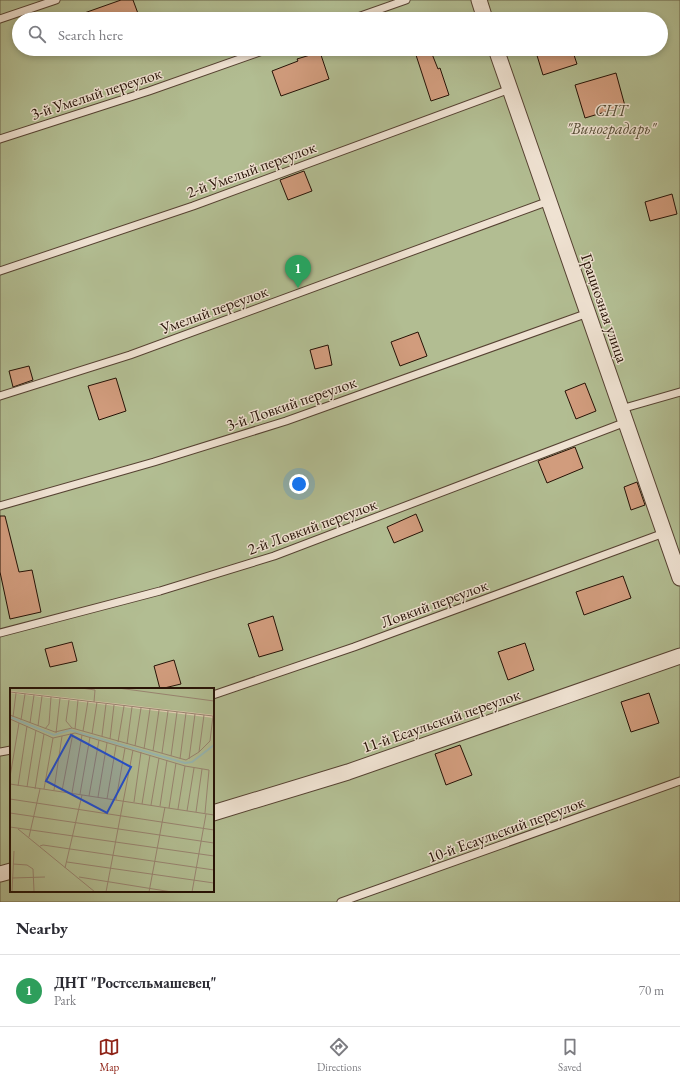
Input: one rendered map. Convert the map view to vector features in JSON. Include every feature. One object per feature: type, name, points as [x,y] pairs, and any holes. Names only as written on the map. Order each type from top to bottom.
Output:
[{"type":"street","points":[[478,0],[482,12]]},
{"type":"street","name":"Грациозная улица","points":[[498,56],[680,578]]},
{"type":"street","name":"11-й Есаульский переулок","points":[[214,814],[348,772],[680,656]]},
{"type":"street","points":[[0,874],[10,871]]},
{"type":"lane","points":[[21,12],[56,0]]},
{"type":"lane","points":[[372,12],[406,0]]},
{"type":"lane","points":[[0,19],[12,15]]},
{"type":"lane","name":"3-й Умелый переулок","points":[[0,138],[149,91],[248,56]]},
{"type":"lane","name":"2-й Умелый переулок","points":[[0,270],[193,206],[510,89]]},
{"type":"lane","name":"Умелый переулок","points":[[0,396],[130,355],[548,201]]},
{"type":"lane","name":"3-й Ловкий переулок","points":[[0,506],[154,462],[286,421],[588,313]]},
{"type":"lane","name":"2-й Ловкий переулок","points":[[0,633],[160,591],[274,556],[680,392]]},
{"type":"lane","name":"Ловкий переулок","points":[[214,695],[354,648],[664,533]]},
{"type":"lane","points":[[0,752],[10,750]]},
{"type":"lane","name":"10-й Есаульский переулок","points":[[341,902],[680,782]]},
{"type":"green space","name":"СНТ \"Виноградарь\"","points":[[0,0],[680,0],[680,902],[0,902]]},
{"type":"building","points":[[121,0],[133,0],[137,12],[87,12]]},
{"type":"building","points":[[307,56],[321,56],[329,79],[281,96],[272,71],[298,61],[297,59]]},
{"type":"building","points":[[416,56],[433,56],[438,69],[440,68],[449,95],[431,101]]},
{"type":"building","points":[[537,56],[574,56],[577,64],[543,75]]},
{"type":"building","points":[[616,73],[625,106],[585,118],[575,85]]},
{"type":"building","points":[[304,171],[312,191],[288,200],[280,180]]},
{"type":"building","points":[[672,194],[677,214],[650,221],[645,202]]},
{"type":"building","points":[[418,332],[427,356],[400,366],[391,342]]},
{"type":"building","points":[[328,345],[332,365],[315,369],[310,350]]},
{"type":"building","points":[[29,366],[33,380],[13,387],[9,371]]},
{"type":"building","points":[[116,378],[126,411],[99,420],[88,386]]},
{"type":"building","points":[[585,383],[596,411],[576,419],[565,391]]},
{"type":"building","points":[[575,447],[583,468],[547,483],[538,461]]},
{"type":"building","points":[[637,482],[645,505],[631,510],[624,487]]},
{"type":"building","points":[[416,514],[423,531],[394,543],[387,527]]},
{"type":"building","points":[[0,516],[5,516],[19,572],[32,570],[41,612],[10,619],[0,572]]},
{"type":"building","points":[[623,576],[631,598],[584,615],[576,592]]},
{"type":"building","points":[[273,616],[283,650],[259,657],[248,624]]},
{"type":"building","points":[[72,642],[77,661],[50,667],[45,649]]},
{"type":"building","points":[[525,643],[534,670],[508,680],[498,652]]},
{"type":"building","points":[[174,660],[181,684],[160,688],[154,666]]},
{"type":"building","points":[[649,693],[659,723],[631,732],[621,702]]},
{"type":"building","points":[[460,745],[472,775],[446,785],[435,754]]},
{"type":"place","name":"ДНТ \"Ростсельмашевец\"","points":[[298,288]]}]
